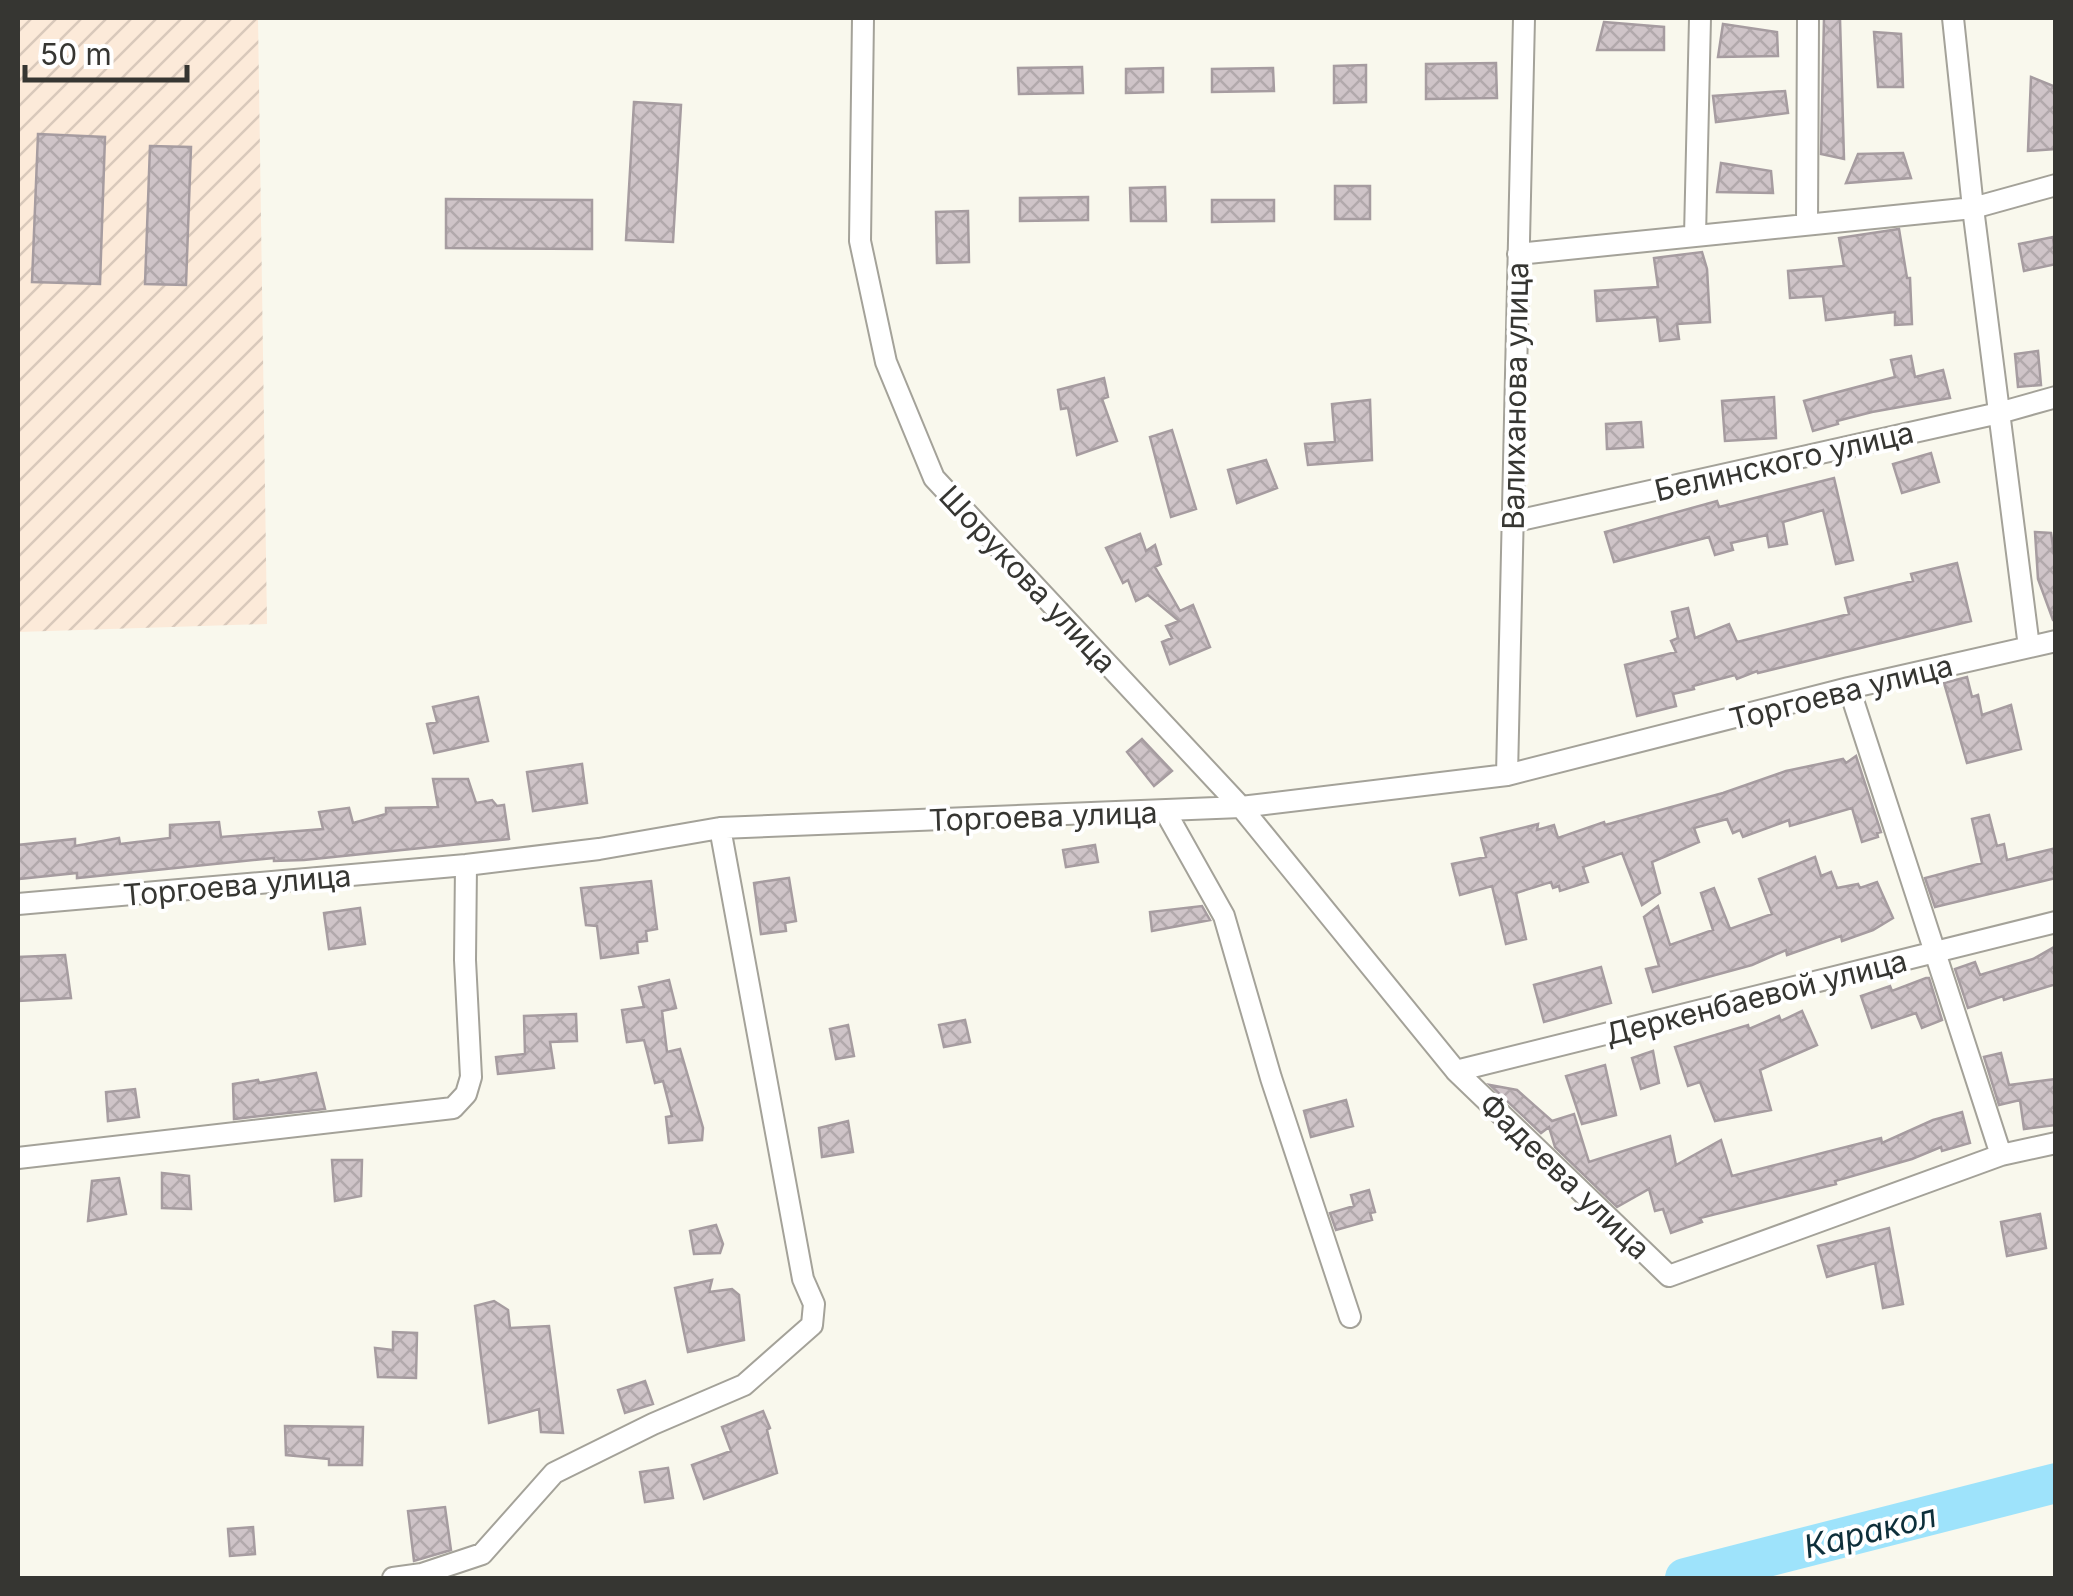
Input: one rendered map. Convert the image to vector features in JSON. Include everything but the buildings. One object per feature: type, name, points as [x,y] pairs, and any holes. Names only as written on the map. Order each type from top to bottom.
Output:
[{"type":"street","name":"Шорукова улица","points":[[863,18],[860,241],[886,362],[934,478],[1240,806]]},
{"type":"street","name":"Валиханова улица","points":[[1507,775],[1524,18]]},
{"type":"street","points":[[1695,236],[1700,18]]},
{"type":"street","points":[[1807,224],[1808,18]]},
{"type":"street","points":[[1954,18],[1973,208],[2029,647]]},
{"type":"street","points":[[1518,254],[1973,208],[2056,185]]},
{"type":"street","name":"Белинского улица","points":[[1512,522],[2056,397]]},
{"type":"street","name":"Торгоева улица","points":[[18,904],[466,866],[720,828],[1240,806],[1507,775],[1849,688],[2056,641]]},
{"type":"street","points":[[1849,688],[2002,1155]]},
{"type":"street","name":"Фадеева улица","points":[[1240,806],[1456,1071],[1669,1276],[2002,1155],[2056,1143]]},
{"type":"street","points":[[1164,811],[1224,916],[1271,1078],[1350,1318]]},
{"type":"street","points":[[392,1578],[422,1574],[482,1554],[554,1472],[744,1384],[812,1325],[814,1304],[804,1279],[720,828]]},
{"type":"street","points":[[18,1158],[453,1108],[466,1094],[471,1078],[466,866]]},
{"type":"street","name":"Деркенбаевой улица","points":[[1456,1071],[2056,922]]},
{"type":"shaded area","points":[[18,18],[258,18],[267,624],[18,632]]},
{"type":"waterway","name":"Каракол","points":[[1685,1578],[2056,1483]]}]
